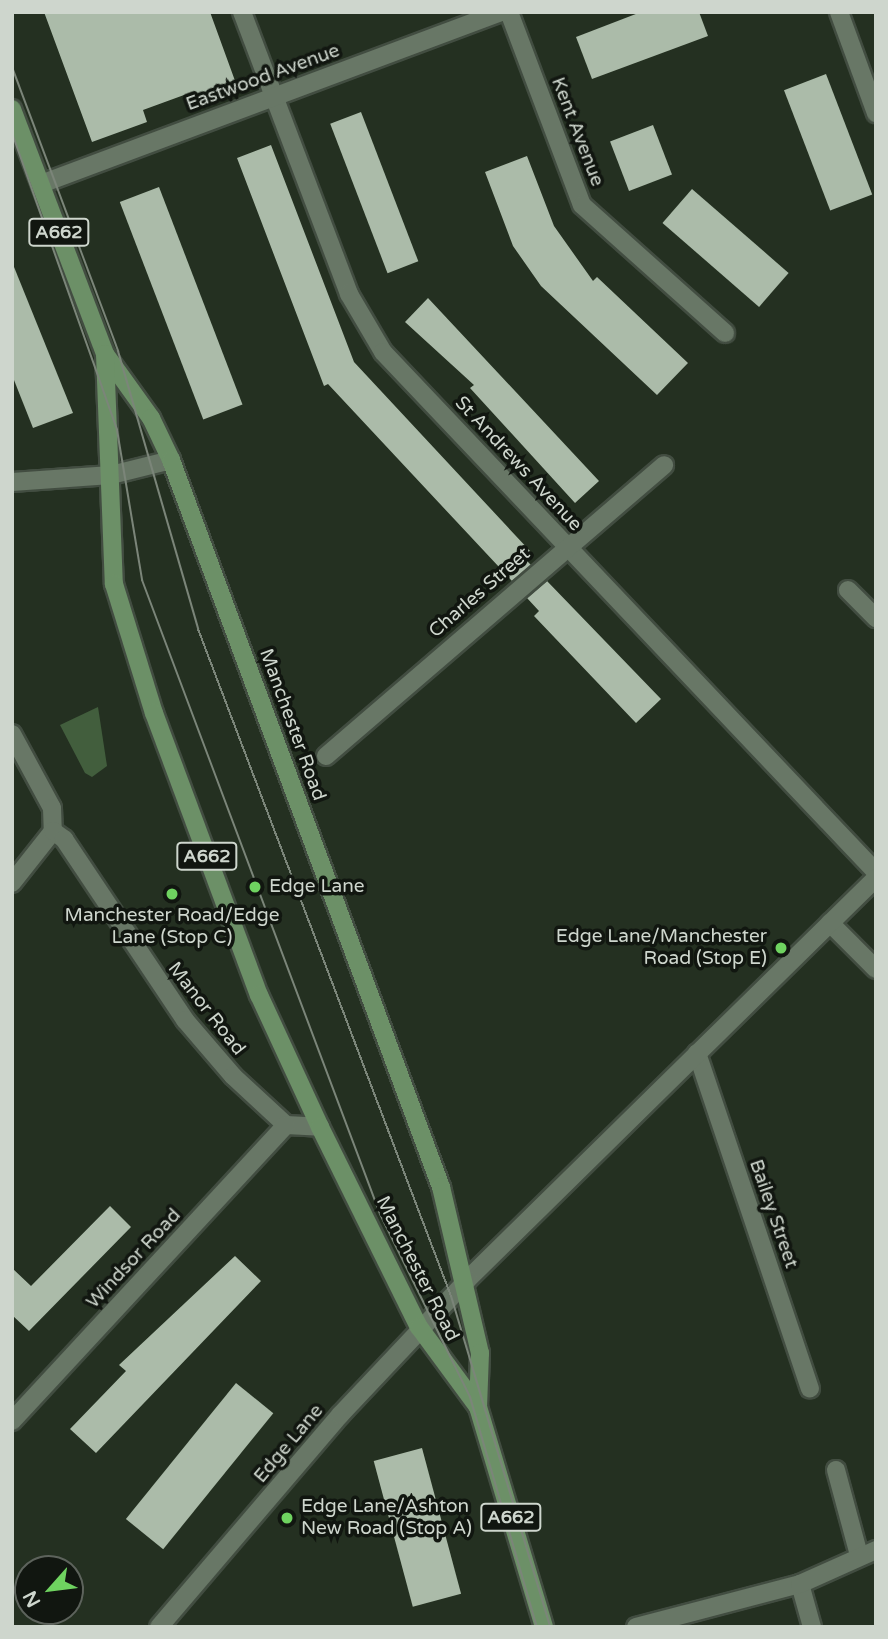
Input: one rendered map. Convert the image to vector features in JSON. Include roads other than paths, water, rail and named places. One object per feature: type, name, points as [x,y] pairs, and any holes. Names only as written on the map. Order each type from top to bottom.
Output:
[{"type":"main road","name":"Manchester Road","points":[[12,109],[105,354],[151,418],[171,460],[441,1187],[467,1280],[480,1353],[478,1407]]},
{"type":"main road","name":"Manchester Road","points":[[105,354],[112,561],[125,633],[259,995],[320,1127],[419,1327],[478,1407]]},
{"type":"main road","name":"A662","points":[[478,1407],[544,1627]]},
{"type":"street","name":"St Andrews Avenue","points":[[242,12],[365,328],[566,546],[876,873]]},
{"type":"street","name":"Eastwood Avenue","points":[[41,184],[501,12]]},
{"type":"street","name":"Kent Avenue","points":[[509,12],[582,205],[724,333]]},
{"type":"street","points":[[839,12],[876,113]]},
{"type":"street","points":[[12,482],[111,475],[171,460]]},
{"type":"street","name":"Charles Street","points":[[326,756],[566,546],[664,465]]},
{"type":"street","points":[[848,590],[876,618]]},
{"type":"street","points":[[12,734],[52,808],[53,831],[12,883]]},
{"type":"street","name":"Manor Road","points":[[53,831],[64,839],[185,1020],[233,1076],[286,1125]]},
{"type":"street","name":"Edge Lane","points":[[159,1627],[419,1327],[876,878]]},
{"type":"street","points":[[830,923],[876,969]]},
{"type":"street","name":"Bailey Street","points":[[697,1054],[810,1388]]},
{"type":"street","points":[[286,1125],[320,1127]]},
{"type":"street","name":"Windsor Road","points":[[12,1421],[286,1125]]},
{"type":"street","points":[[636,1627],[800,1584],[868,1553],[836,1470]]},
{"type":"street","points":[[800,1584],[812,1627]]},
{"type":"tram line","points":[[12,67],[118,351],[198,629],[451,1296],[550,1627]]},
{"type":"tram line","points":[[12,133],[117,430],[142,580],[380,1214],[470,1397],[537,1627]]},
{"type":"place","name":"Edge Lane","points":[[255,887]]},
{"type":"place","name":"Manchester Road/Edge Lane (Stop C)","points":[[172,894]]},
{"type":"place","name":"Edge Lane/Manchester Road (Stop E)","points":[[781,948]]},
{"type":"place","name":"Edge Lane/Ashton New Road (Stop A)","points":[[287,1518]]}]
